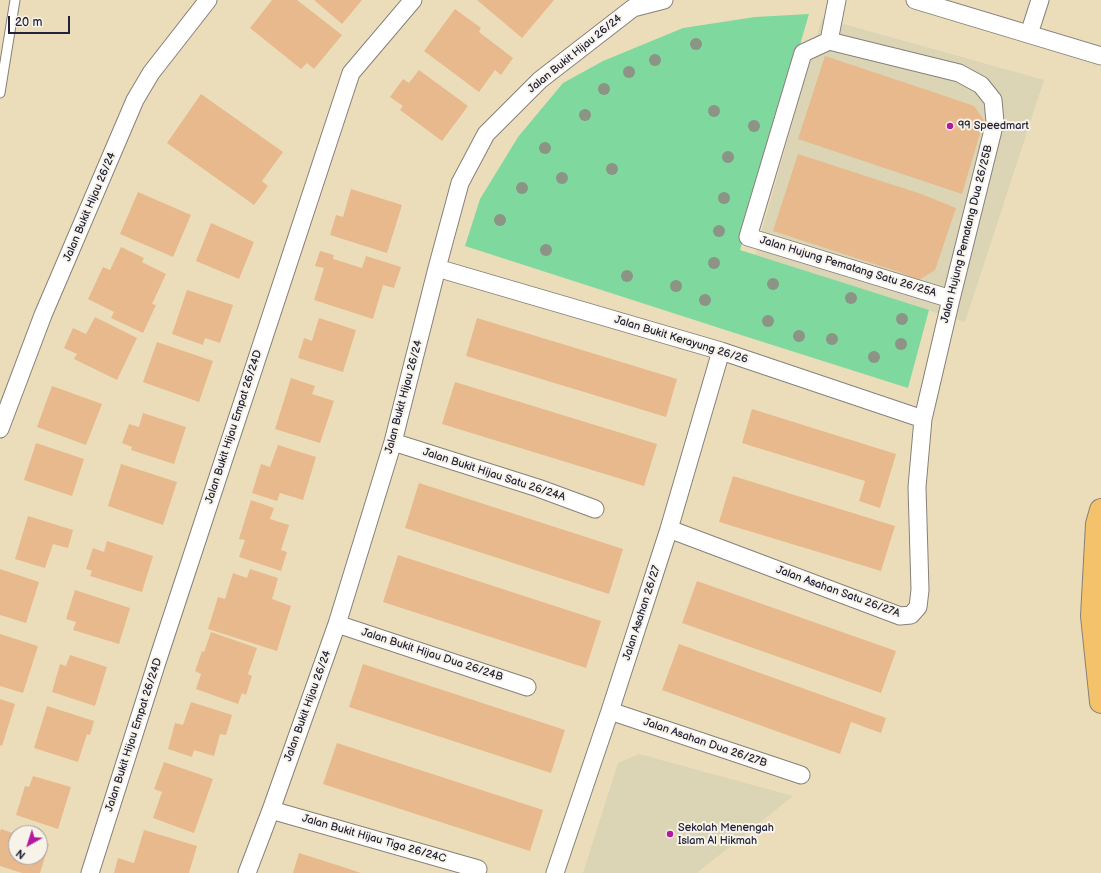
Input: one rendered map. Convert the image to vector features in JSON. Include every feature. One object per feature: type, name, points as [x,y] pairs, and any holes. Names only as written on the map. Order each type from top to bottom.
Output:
[{"type":"main road","points":[[1101,510],[1097,524],[1092,616],[1101,702]]},
{"type":"street","name":"Jalan Bukit Hijau 26/24","points":[[0,429],[43,315],[136,100],[151,73],[208,0]]},
{"type":"street","name":"Jalan Bukit Hijau Empat 26/24D","points":[[90,873],[162,647],[350,73],[413,0]]},
{"type":"street","name":"Jalan Bukit Hijau 26/24","points":[[247,873],[337,624],[393,442],[460,183],[486,134],[540,80],[633,8],[664,0]]},
{"type":"street","points":[[829,41],[837,0]]},
{"type":"street","points":[[915,0],[1101,56]]},
{"type":"street","points":[[1029,34],[1040,0]]},
{"type":"street","name":"Jalan Hujung Pematang Dua 26/25B","points":[[829,41],[959,73],[981,85],[993,100],[995,122],[922,419]]},
{"type":"street","name":"Jalan Hujung Pematang Satu 26/25A","points":[[829,41],[803,53],[748,237],[951,299]]},
{"type":"street","name":"Jalan Bukit Kerayung 26/26","points":[[437,268],[721,351],[922,419]]},
{"type":"street","name":"Jalan Asahan 26/27","points":[[555,873],[585,780],[610,711],[669,529],[721,351]]},
{"type":"street","name":"Jalan Asahan Satu 26/27A","points":[[669,529],[900,616],[911,615],[918,607],[920,590],[917,487],[922,419]]},
{"type":"street","name":"Jalan Bukit Hijau Satu 26/24A","points":[[393,442],[538,488],[595,509]]},
{"type":"street","name":"Jalan Bukit Hijau Dua 26/24B","points":[[337,624],[526,687]]},
{"type":"street","name":"Jalan Asahan Dua 26/27B","points":[[610,711],[801,775]]},
{"type":"street","name":"Jalan Bukit Hijau Tiga 26/24C","points":[[271,810],[478,869]]},
{"type":"lane","points":[[0,92],[15,0]]},
{"type":"shaded area","points":[[822,18],[1044,80],[965,322],[755,255]]},
{"type":"shaded area","name":"Sekolah Menengah Islam Al Hikmah","points":[[639,754],[793,796],[697,873],[583,873],[618,763]]},
{"type":"green space","points":[[809,14],[740,250],[929,310],[908,388],[465,246],[480,199],[518,137],[563,83],[603,61],[683,28],[755,17]]},
{"type":"building","points":[[272,0],[297,0],[342,35],[314,69],[307,63],[301,69],[250,28]]},
{"type":"building","points":[[314,0],[362,0],[342,24]]},
{"type":"building","points":[[477,0],[554,0],[522,38]]},
{"type":"building","points":[[455,9],[481,28],[479,32],[513,58],[501,75],[495,70],[479,92],[424,51]]},
{"type":"building","points":[[825,56],[974,106],[984,120],[962,194],[798,139]]},
{"type":"building","points":[[419,70],[468,106],[442,141],[400,110],[403,106],[390,97],[403,79],[409,83]]},
{"type":"building","points":[[201,94],[283,152],[262,181],[268,186],[254,205],[167,143]]},
{"type":"building","points":[[798,154],[921,194],[956,208],[935,270],[919,280],[896,271],[773,231]]},
{"type":"building","points":[[351,189],[402,205],[387,253],[330,235],[336,215],[343,217]]},
{"type":"building","points":[[138,192],[191,215],[173,257],[120,234]]},
{"type":"building","points":[[211,223],[254,242],[239,279],[196,261]]},
{"type":"building","points":[[121,247],[144,258],[142,262],[166,274],[152,304],[156,305],[143,333],[111,318],[114,312],[88,299],[103,267],[110,270]]},
{"type":"building","points":[[320,251],[334,255],[333,259],[362,268],[366,256],[401,267],[394,288],[383,285],[373,319],[314,300],[324,268],[315,266]]},
{"type":"building","points":[[187,290],[233,305],[220,343],[205,338],[203,345],[172,334]]},
{"type":"building","points":[[95,317],[137,338],[117,380],[74,359],[77,354],[64,348],[73,328],[86,334]]},
{"type":"building","points":[[319,318],[356,330],[343,372],[298,358],[304,338],[312,341]]},
{"type":"building","points":[[477,318],[677,379],[666,417],[466,356]]},
{"type":"building","points":[[157,342],[213,361],[199,402],[143,382]]},
{"type":"building","points":[[291,378],[315,386],[312,394],[334,401],[320,443],[275,429]]},
{"type":"building","points":[[455,382],[657,444],[644,486],[442,424]]},
{"type":"building","points":[[52,386],[102,404],[86,445],[37,427]]},
{"type":"building","points":[[752,409],[896,454],[880,508],[859,501],[865,481],[742,443]]},
{"type":"building","points":[[143,413],[186,427],[174,464],[131,450],[132,447],[122,443],[129,424],[139,427]]},
{"type":"building","points":[[36,443],[84,459],[72,496],[24,480]]},
{"type":"building","points":[[278,445],[316,457],[303,500],[280,493],[277,501],[252,493],[261,464],[270,467]]},
{"type":"building","points":[[121,464],[177,482],[163,525],[108,506]]},
{"type":"building","points":[[733,476],[895,526],[881,571],[719,522]]},
{"type":"building","points":[[419,483],[623,549],[609,594],[405,528]]},
{"type":"building","points":[[251,500],[274,508],[270,519],[289,525],[281,550],[287,552],[281,571],[239,557],[245,540],[239,539]]},
{"type":"building","points":[[28,516],[73,530],[68,548],[53,544],[45,568],[15,559]]},
{"type":"building","points":[[107,541],[153,556],[142,592],[90,576],[92,571],[86,569],[93,548],[104,552]]},
{"type":"building","points":[[398,555],[601,621],[586,668],[383,602]]},
{"type":"building","points":[[0,569],[39,582],[26,623],[0,615]]},
{"type":"building","points":[[250,569],[278,578],[272,599],[291,606],[277,651],[208,629],[218,597],[225,599],[233,573],[247,578]]},
{"type":"building","points":[[697,581],[896,651],[881,693],[682,623]]},
{"type":"building","points":[[75,590],[130,608],[119,644],[73,630],[76,622],[66,619]]},
{"type":"building","points":[[211,632],[257,648],[248,674],[252,676],[246,695],[242,693],[238,704],[196,689],[201,674],[195,671]]},
{"type":"building","points":[[0,634],[38,646],[23,693],[0,686]]},
{"type":"building","points":[[679,644],[886,718],[881,733],[851,722],[840,754],[662,690]]},
{"type":"building","points":[[70,655],[107,667],[95,706],[52,692],[60,664],[66,666]]},
{"type":"building","points":[[363,664],[565,730],[551,773],[349,707]]},
{"type":"building","points":[[0,699],[15,704],[2,746],[0,745]]},
{"type":"building","points":[[191,702],[232,715],[226,735],[220,734],[214,756],[194,750],[192,757],[168,749],[175,723],[183,725]]},
{"type":"building","points":[[47,706],[94,721],[90,735],[87,734],[78,762],[34,748]]},
{"type":"building","points":[[337,743],[543,810],[530,851],[323,784]]},
{"type":"building","points":[[164,762],[213,779],[194,833],[153,818],[162,792],[154,789]]},
{"type":"building","points":[[33,776],[71,787],[58,829],[16,815],[25,786],[29,787]]},
{"type":"building","points":[[1,829],[8,831],[8,865],[42,865],[40,873],[22,873],[0,866]]},
{"type":"building","points":[[144,830],[197,846],[189,873],[114,873],[118,858],[134,863]]},
{"type":"building","points":[[299,853],[340,866],[361,873],[293,873]]},
{"type":"place","name":"99 Speedmart","points":[[950,126]]},
{"type":"place","name":"Sekolah Menengah Islam Al Hikmah","points":[[670,834]]}]
